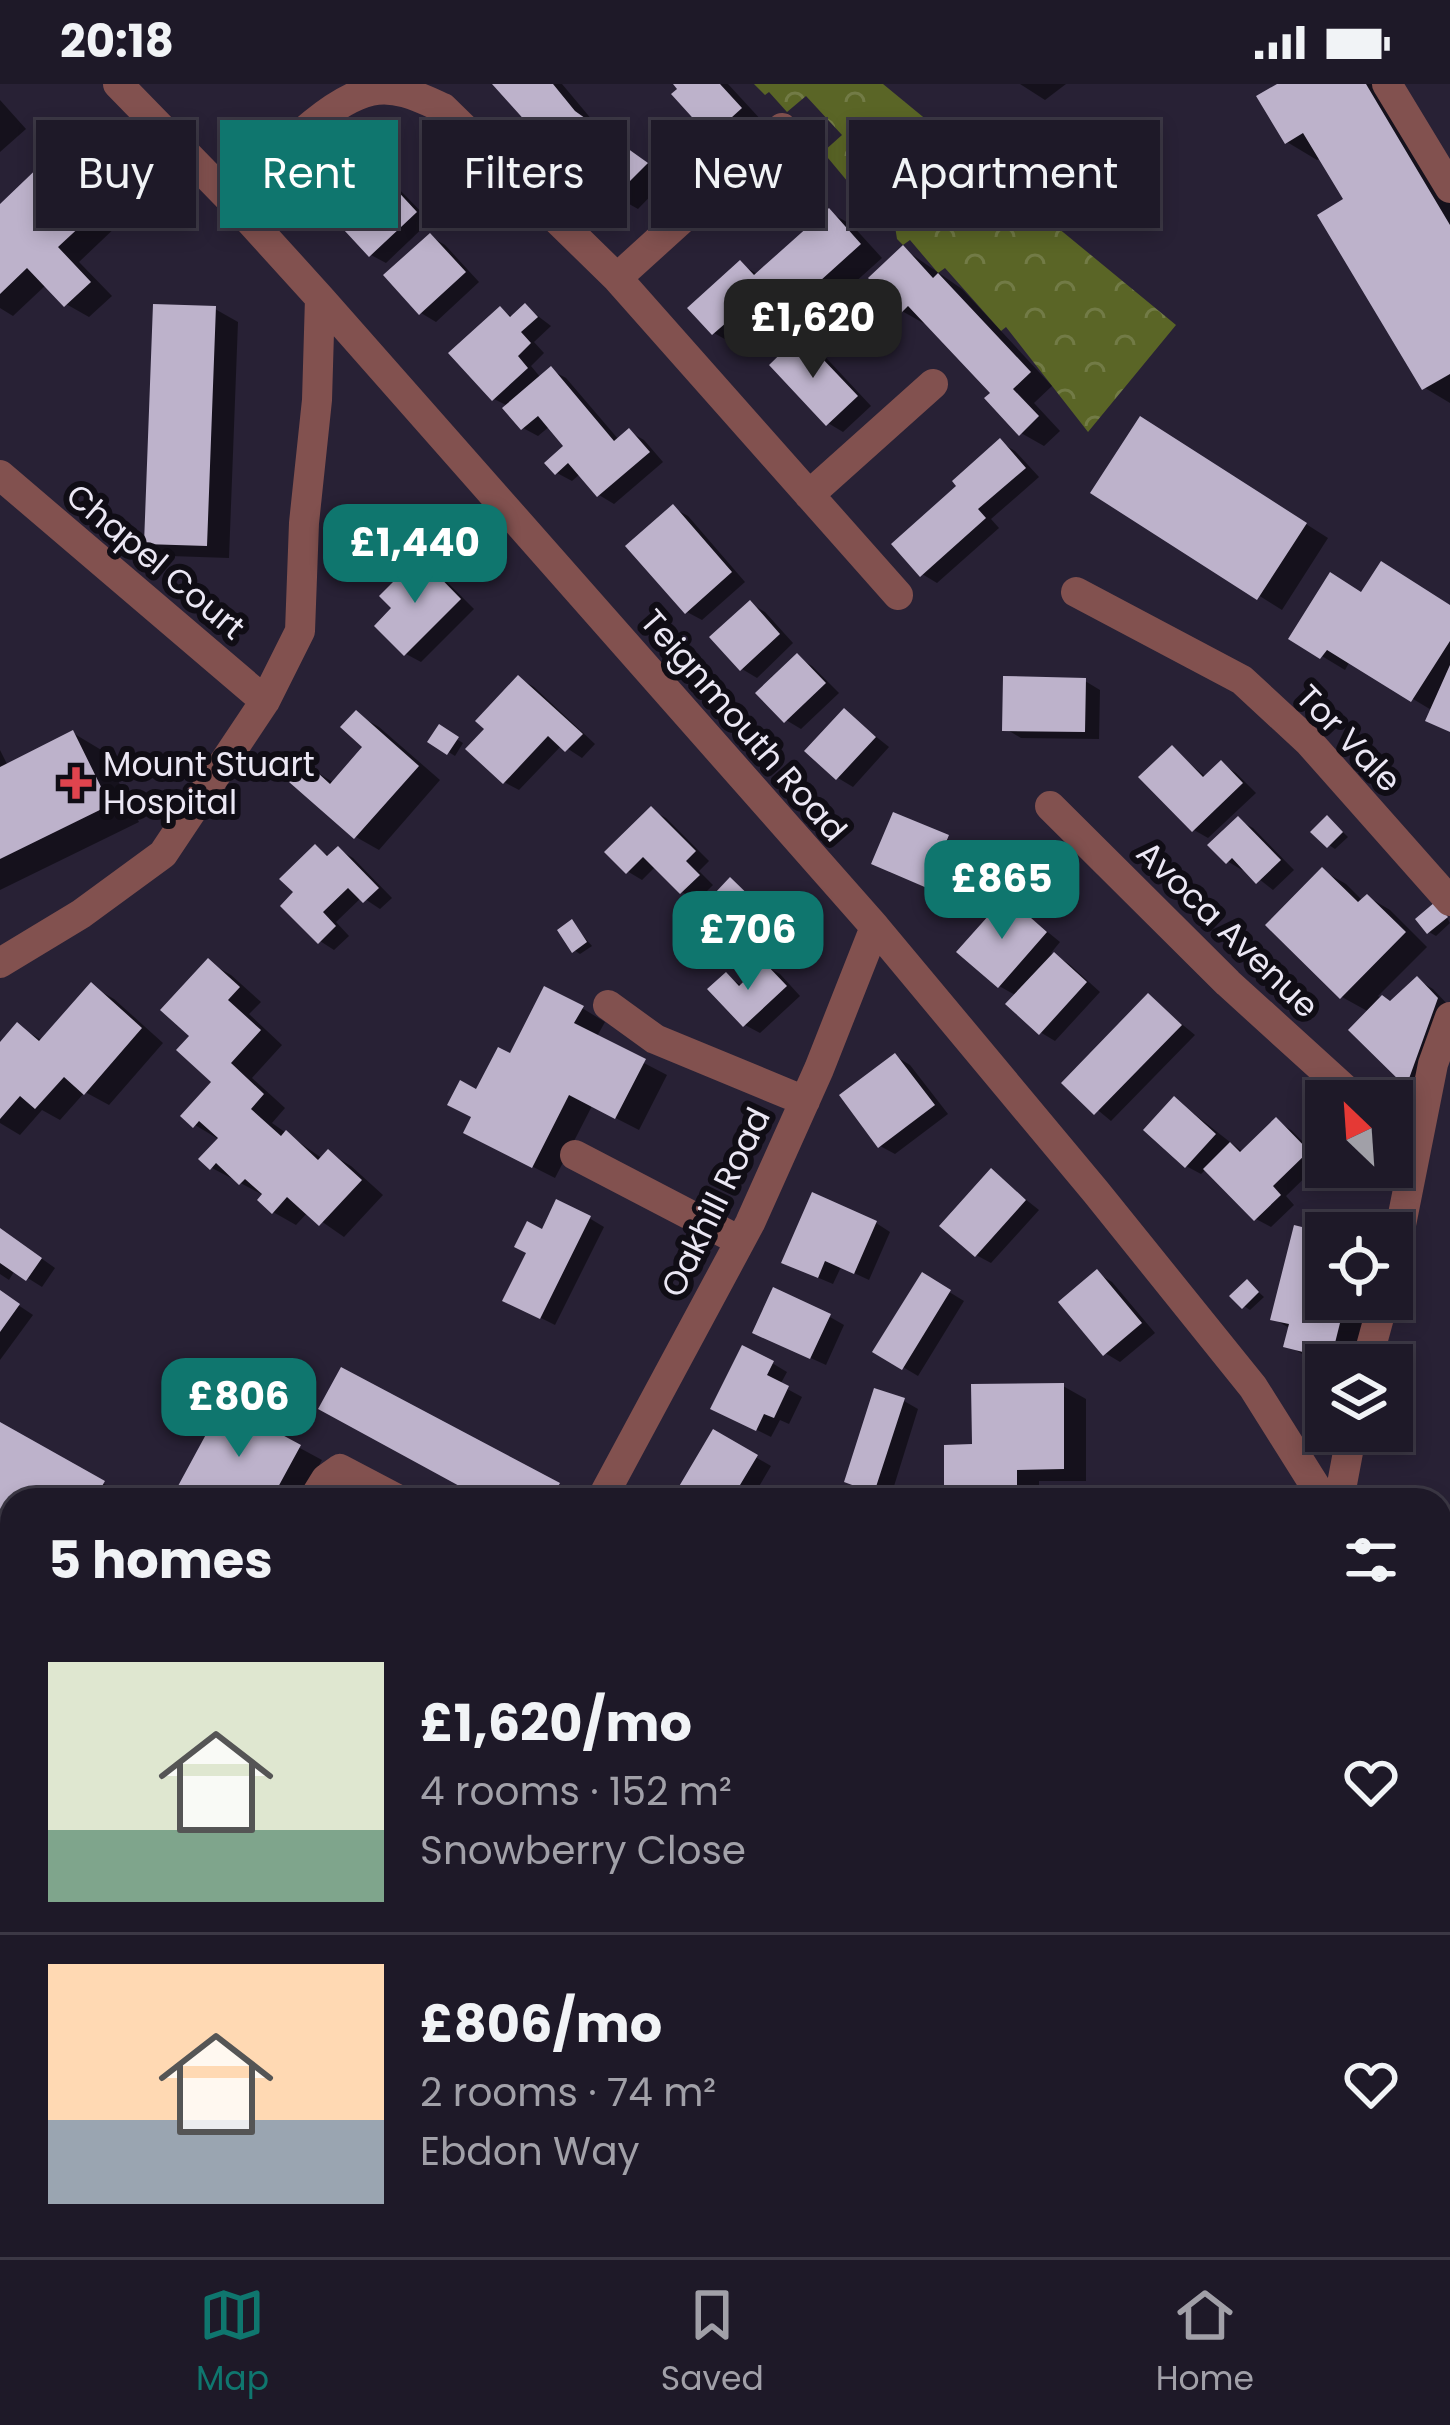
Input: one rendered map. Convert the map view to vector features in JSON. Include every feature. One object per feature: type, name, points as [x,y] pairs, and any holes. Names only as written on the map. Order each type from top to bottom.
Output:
[{"type":"street","name":"Teignmouth Road","points":[[118,84],[220,189]]},
{"type":"street","points":[[1387,84],[1450,188]]},
{"type":"street","points":[[322,120],[344,100],[375,90],[410,93],[443,108],[617,278],[898,596]]},
{"type":"street","name":"Teignmouth Road","points":[[256,228],[875,927],[1253,1388],[1316,1488]]},
{"type":"street","points":[[617,278],[672,228]]},
{"type":"street","points":[[0,963],[81,914],[163,854],[265,701],[300,631],[320,298]]},
{"type":"street","points":[[809,495],[933,384]]},
{"type":"street","name":"Chapel Court","points":[[0,475],[265,701]]},
{"type":"street","name":"Tor Vale","points":[[1076,592],[1242,680],[1309,742],[1450,902]]},
{"type":"street","name":"Avoca Avenue","points":[[1050,806],[1228,983],[1335,1080]]},
{"type":"street","name":"Oakhill Road","points":[[607,1488],[740,1240],[805,1101],[875,927]]},
{"type":"street","points":[[608,1005],[655,1039],[805,1101]]},
{"type":"street","points":[[1404,1212],[1433,1064],[1450,1017]]},
{"type":"street","points":[[1413,1151],[1416,1154]]},
{"type":"street","points":[[575,1155],[740,1240]]},
{"type":"street","points":[[1342,1488],[1348,1452]]},
{"type":"street","points":[[320,1488],[340,1469],[376,1488]]},
{"type":"green space","points":[[754,84],[883,84],[927,120],[849,120],[849,183],[825,154],[842,135],[806,96],[787,112],[769,92],[765,95]]},
{"type":"green space","points":[[895,228],[1058,228],[1176,325],[1088,432],[1006,327],[1001,331],[945,268],[938,273],[910,240],[903,245]]},
{"type":"building","points":[[492,84],[553,84],[588,120],[524,120]]},
{"type":"building","points":[[673,84],[720,84],[742,108],[729,120],[695,120],[671,94],[677,89]]},
{"type":"building","points":[[1277,84],[1366,84],[1450,225],[1450,374],[1422,390],[1317,215],[1343,199],[1303,133],[1285,144],[1256,96]]},
{"type":"building","points":[[627,148],[648,163],[627,184]]},
{"type":"building","points":[[36,169],[36,228],[78,228],[58,247],[91,282],[64,307],[27,268],[0,294],[0,204]]},
{"type":"building","points":[[398,191],[417,212],[369,257],[342,228],[398,228]]},
{"type":"building","points":[[829,208],[861,244],[779,318],[765,303],[749,317],[742,309],[712,335],[687,308],[740,260],[754,275],[807,228],[825,228]]},
{"type":"building","points":[[430,233],[466,272],[419,315],[383,275]]},
{"type":"building","points":[[903,245],[933,278],[938,273],[1031,372],[1013,389],[1039,416],[1019,436],[984,398],[990,393],[908,306],[901,313],[868,278]]},
{"type":"building","points":[[525,303],[538,317],[521,332],[531,343],[518,356],[528,368],[492,401],[448,353],[500,306],[510,317]]},
{"type":"building","points":[[153,304],[216,306],[207,546],[144,544]]},
{"type":"building","points":[[800,335],[858,396],[826,426],[769,365]]},
{"type":"building","points":[[551,366],[614,441],[629,428],[650,452],[597,497],[568,463],[555,475],[544,463],[563,446],[538,416],[521,430],[502,408]]},
{"type":"building","points":[[1140,416],[1307,523],[1257,600],[1090,493]]},
{"type":"building","points":[[1000,438],[1026,468],[978,509],[986,518],[920,577],[891,544],[956,486],[952,481]]},
{"type":"building","points":[[673,504],[732,572],[685,614],[625,546]]},
{"type":"building","points":[[419,556],[461,599],[404,656],[374,626],[391,608],[379,596]]},
{"type":"building","points":[[1381,561],[1450,605],[1450,641],[1411,702],[1327,650],[1320,659],[1288,639],[1330,572],[1361,592]]},
{"type":"building","points":[[750,600],[780,634],[740,671],[709,637]]},
{"type":"building","points":[[797,653],[826,683],[784,723],[755,693]]},
{"type":"building","points":[[1450,665],[1450,732],[1425,721]]},
{"type":"building","points":[[518,675],[583,734],[565,752],[548,736],[503,784],[465,749],[484,729],[475,721]]},
{"type":"building","points":[[1003,676],[1086,678],[1085,732],[1002,731]]},
{"type":"building","points":[[844,708],[876,737],[836,780],[804,751]]},
{"type":"building","points":[[356,710],[419,766],[354,839],[289,782],[306,762],[330,784],[362,747],[340,727]]},
{"type":"building","points":[[439,724],[459,737],[447,755],[427,742]]},
{"type":"building","points":[[73,730],[110,805],[0,859],[0,767]]},
{"type":"building","points":[[1172,745],[1203,777],[1221,760],[1243,783],[1192,832],[1138,777]]},
{"type":"building","points":[[651,806],[696,851],[686,861],[700,875],[680,894],[643,857],[626,874],[604,852]]},
{"type":"building","points":[[893,812],[949,835],[927,888],[871,864]]},
{"type":"building","points":[[1327,815],[1343,832],[1327,848],[1310,832]]},
{"type":"building","points":[[1238,816],[1281,860],[1256,884],[1232,858],[1226,864],[1207,845]]},
{"type":"building","points":[[315,844],[327,856],[338,846],[379,888],[363,903],[348,888],[323,912],[336,926],[318,944],[280,906],[293,892],[279,879]]},
{"type":"building","points":[[1322,867],[1358,902],[1367,894],[1406,932],[1340,999],[1265,925]]},
{"type":"building","points":[[730,877],[764,910],[734,942],[699,910]]},
{"type":"building","points":[[1006,896],[1047,932],[998,988],[956,952]]},
{"type":"building","points":[[1435,902],[1448,917],[1427,934],[1415,919]]},
{"type":"building","points":[[572,919],[587,942],[572,953],[557,930]]},
{"type":"building","points":[[1054,952],[1087,982],[1039,1035],[1005,1004]]},
{"type":"building","points":[[208,958],[240,987],[228,1000],[261,1030],[231,1063],[264,1094],[251,1109],[281,1136],[286,1130],[318,1160],[328,1149],[362,1180],[319,1226],[287,1197],[272,1214],[257,1200],[262,1194],[245,1179],[239,1185],[216,1163],[210,1170],[198,1159],[218,1138],[199,1121],[193,1128],[180,1116],[211,1082],[176,1050],[189,1036],[160,1010]]},
{"type":"building","points":[[764,962],[787,986],[743,1027],[707,989],[726,972],[739,986]]},
{"type":"building","points":[[1417,976],[1438,998],[1409,1080],[1399,1080],[1348,1030],[1382,995],[1390,1001]]},
{"type":"building","points":[[91,982],[142,1028],[84,1095],[64,1077],[35,1109],[20,1096],[0,1119],[0,1042],[17,1022],[39,1041]]},
{"type":"building","points":[[544,986],[584,1006],[574,1023],[646,1059],[615,1119],[569,1095],[532,1168],[463,1133],[471,1117],[447,1105],[460,1080],[476,1089],[498,1047],[510,1053]]},
{"type":"building","points":[[1148,993],[1182,1025],[1094,1115],[1061,1083]]},
{"type":"building","points":[[895,1053],[935,1105],[878,1148],[839,1095]]},
{"type":"building","points":[[1174,1096],[1216,1134],[1185,1168],[1143,1130]]},
{"type":"building","points":[[1276,1117],[1305,1147],[1305,1155],[1273,1186],[1281,1195],[1254,1221],[1203,1169],[1230,1142],[1240,1152]]},
{"type":"building","points":[[991,1168],[1026,1200],[975,1257],[939,1226]]},
{"type":"building","points":[[812,1192],[877,1221],[854,1274],[825,1261],[818,1278],[781,1263]]},
{"type":"building","points":[[556,1199],[591,1216],[540,1319],[502,1301],[526,1253],[514,1247],[527,1221],[542,1229]]},
{"type":"building","points":[[1294,1225],[1305,1228],[1305,1320],[1341,1320],[1335,1344],[1305,1344],[1305,1352],[1283,1347],[1289,1324],[1270,1320]]},
{"type":"building","points":[[0,1228],[42,1258],[26,1281],[0,1263]]},
{"type":"building","points":[[1097,1269],[1142,1323],[1103,1356],[1058,1302]]},
{"type":"building","points":[[922,1272],[951,1290],[902,1370],[872,1352]]},
{"type":"building","points":[[1247,1279],[1259,1292],[1242,1309],[1229,1296]]},
{"type":"building","points":[[773,1287],[831,1314],[810,1359],[752,1333]]},
{"type":"building","points":[[0,1290],[20,1304],[0,1332]]},
{"type":"building","points":[[742,1345],[774,1361],[767,1375],[789,1386],[774,1418],[764,1414],[756,1431],[710,1409]]},
{"type":"building","points":[[341,1367],[560,1483],[557,1488],[463,1488],[318,1409]]},
{"type":"building","points":[[1064,1383],[1064,1469],[1017,1470],[1017,1488],[944,1488],[944,1445],[972,1444],[971,1384]]},
{"type":"building","points":[[874,1388],[905,1398],[876,1488],[844,1482]]},
{"type":"building","points":[[223,1403],[301,1445],[278,1488],[178,1486]]},
{"type":"building","points":[[0,1422],[105,1481],[101,1488],[0,1488]]},
{"type":"building","points":[[713,1429],[758,1455],[738,1488],[678,1488]]},
{"type":"place","name":"Mount Stuart Hospital","points":[[76,783]]}]
